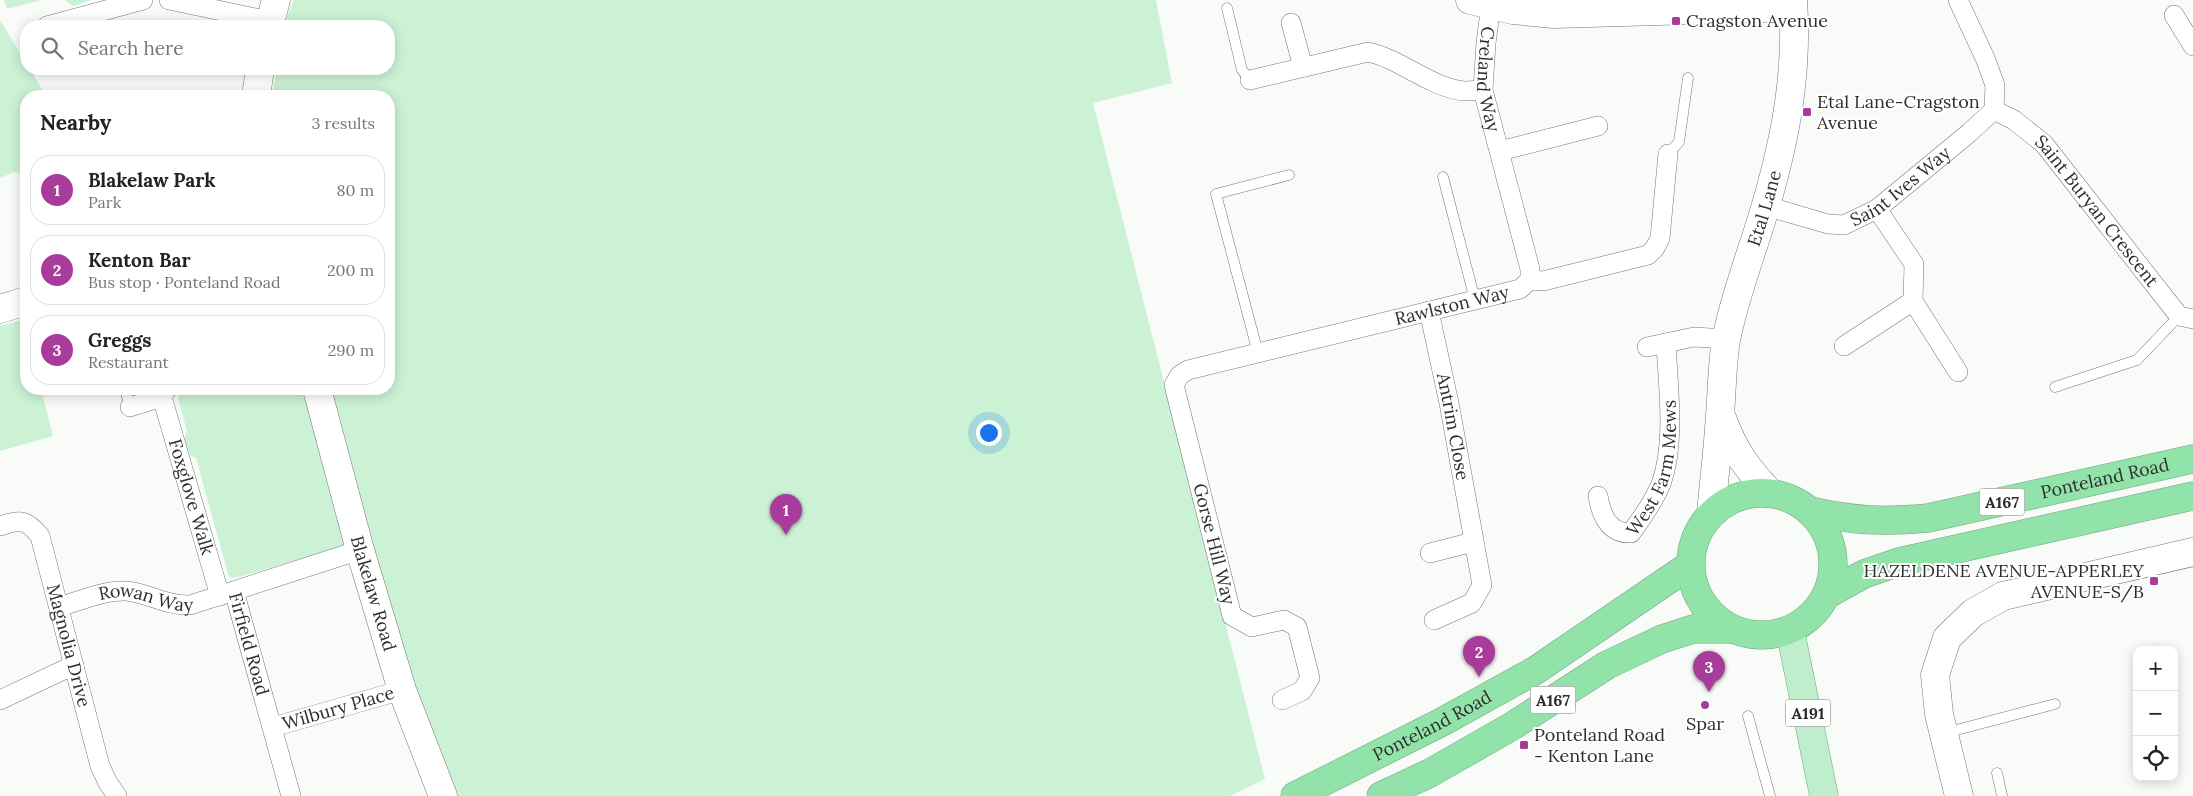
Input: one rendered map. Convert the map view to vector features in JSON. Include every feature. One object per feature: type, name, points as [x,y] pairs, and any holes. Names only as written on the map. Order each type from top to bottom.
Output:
[{"type":"highway","name":"Ponteland Road","points":[[1810,511],[1844,519],[1888,521],[1928,518],[2193,459]]},
{"type":"highway","name":"A167","points":[[1749,493],[1770,493],[1798,502],[1810,511],[1822,525],[1829,541],[1833,559],[1832,577],[1826,595],[1817,609],[1805,621],[1790,630],[1771,635],[1750,635],[1731,629],[1706,610],[1692,581],[1690,566],[1692,546],[1699,528],[1711,513],[1728,500],[1749,493]]},
{"type":"highway","name":"Ponteland Road","points":[[1826,595],[1864,574],[1899,562],[2193,496]]},
{"type":"highway","name":"Ponteland Road","points":[[1295,796],[1442,722],[1536,670],[1690,566]]},
{"type":"highway","name":"A167","points":[[1381,796],[1430,773],[1514,725],[1607,665],[1654,642],[1693,629],[1731,629]]},
{"type":"main road","name":"A191","points":[[1790,630],[1824,796]]},
{"type":"street","points":[[64,20],[111,4],[143,0]]},
{"type":"street","points":[[169,0],[205,3],[271,16]]},
{"type":"street","points":[[1958,0],[1985,58],[1995,85],[1994,110]]},
{"type":"street","points":[[1480,3],[1533,13],[1612,7],[1793,4]]},
{"type":"street","name":"Creland Way","points":[[1480,3],[1486,43],[1483,90],[1530,269],[1530,280]]},
{"type":"street","name":"Etal Lane","points":[[1711,513],[1726,339],[1781,152],[1790,108],[1793,4]]},
{"type":"street","points":[[2174,15],[2193,46]]},
{"type":"street","points":[[1291,23],[1303,68]]},
{"type":"street","points":[[1250,80],[1368,52],[1383,55],[1439,84],[1464,91],[1483,90]]},
{"type":"street","points":[[257,90],[259,75]]},
{"type":"street","name":"Saint Ives Way","points":[[1766,206],[1828,224],[1844,226],[1877,208],[1969,133],[1994,110]]},
{"type":"street","name":"Saint Buryan Crescent","points":[[1994,110],[2014,120],[2044,144],[2186,317]]},
{"type":"street","name":"Creland Way","points":[[1500,151],[1598,126]]},
{"type":"street","name":"Rawlston Way","points":[[1180,375],[1188,370],[1520,289],[1530,280],[1543,281],[1648,255],[1655,248],[1660,238],[1668,154]]},
{"type":"street","points":[[1877,208],[1914,264],[1913,300],[1958,372]]},
{"type":"street","points":[[1844,346],[1913,300]]},
{"type":"street","points":[[0,309],[20,303]]},
{"type":"street","name":"Antrim Close","points":[[1428,311],[1449,403],[1482,585],[1472,603],[1434,620]]},
{"type":"street","points":[[1647,347],[1694,337],[1726,339]]},
{"type":"street","name":"West Farm Mews","points":[[1598,496],[1601,514],[1609,526],[1623,533],[1632,533],[1661,483],[1669,442],[1666,343]]},
{"type":"street","name":"Gorse Hill Way","points":[[1180,375],[1174,385],[1232,616],[1252,627],[1284,620],[1297,627],[1310,678],[1302,691],[1282,700]]},
{"type":"street","name":"Foxglove Walk","points":[[130,407],[160,395]]},
{"type":"street","name":"Foxglove Walk","points":[[166,395],[227,594]]},
{"type":"street","name":"Blakelaw Road","points":[[319,395],[360,550],[402,690],[443,796]]},
{"type":"street","name":"Etal Lane","points":[[1720,414],[1732,443],[1749,470],[1770,493]]},
{"type":"street","name":"Magnolia Drive","points":[[0,526],[22,521],[31,526],[40,536],[100,766],[116,796]]},
{"type":"street","points":[[1430,553],[1473,542]]},
{"type":"street","name":"Firfield Road","points":[[291,796],[273,727],[227,594],[360,550]]},
{"type":"street","points":[[1959,796],[1939,714],[1935,675],[1947,638],[1973,613],[2003,596],[2193,552]]},
{"type":"street","name":"Rowan Way","points":[[58,607],[109,593],[126,591],[179,605],[190,605],[227,594]]},
{"type":"street","points":[[0,700],[74,665]]},
{"type":"street","name":"Wilbury Place","points":[[273,727],[402,690]]},
{"type":"lane","points":[[1227,8],[1242,70],[1250,80]]},
{"type":"lane","points":[[1668,154],[1679,142],[1688,78]]},
{"type":"lane","points":[[1258,353],[1216,194],[1289,175]]},
{"type":"lane","points":[[1443,177],[1474,300]]},
{"type":"lane","points":[[2055,387],[2137,360],[2186,317]]},
{"type":"lane","name":"Foxglove Walk","points":[[127,395],[130,407]]},
{"type":"lane","points":[[1944,733],[2055,704]]},
{"type":"lane","points":[[1748,716],[1770,796]]},
{"type":"lane","points":[[1997,773],[2002,796]]},
{"type":"green space","points":[[4,0],[41,0],[7,9]]},
{"type":"green space","points":[[65,0],[91,0],[73,6]]},
{"type":"green space","points":[[294,0],[1156,0],[1172,83],[1093,103],[1265,779],[1230,796],[455,796],[409,681],[334,395],[395,395],[395,90],[273,90],[276,75],[395,75],[395,20],[286,20]]},
{"type":"green space","points":[[0,20],[20,53],[20,75],[34,75],[42,90],[20,90],[20,173],[14,172],[0,178]]},
{"type":"green space","points":[[20,321],[20,395],[43,395],[53,436],[0,451],[0,326]]},
{"type":"green space","points":[[179,395],[308,395],[349,544],[243,576],[229,577],[196,458],[190,455],[184,439],[187,431],[178,399]]},
{"type":"place","name":"Cragston Avenue","points":[[1676,21]]},
{"type":"place","name":"Etal Lane-Cragston Avenue","points":[[1807,112]]},
{"type":"place","name":"Blakelaw Park","points":[[786,535]]},
{"type":"place","name":"HAZELDENE AVENUE-APPERLEY AVENUE-S/B","points":[[2154,581]]},
{"type":"place","name":"Kenton Bar","points":[[1479,677]]},
{"type":"place","name":"Greggs","points":[[1709,692]]},
{"type":"place","name":"Spar","points":[[1705,705]]},
{"type":"place","name":"Ponteland Road - Kenton Lane","points":[[1524,745]]}]
